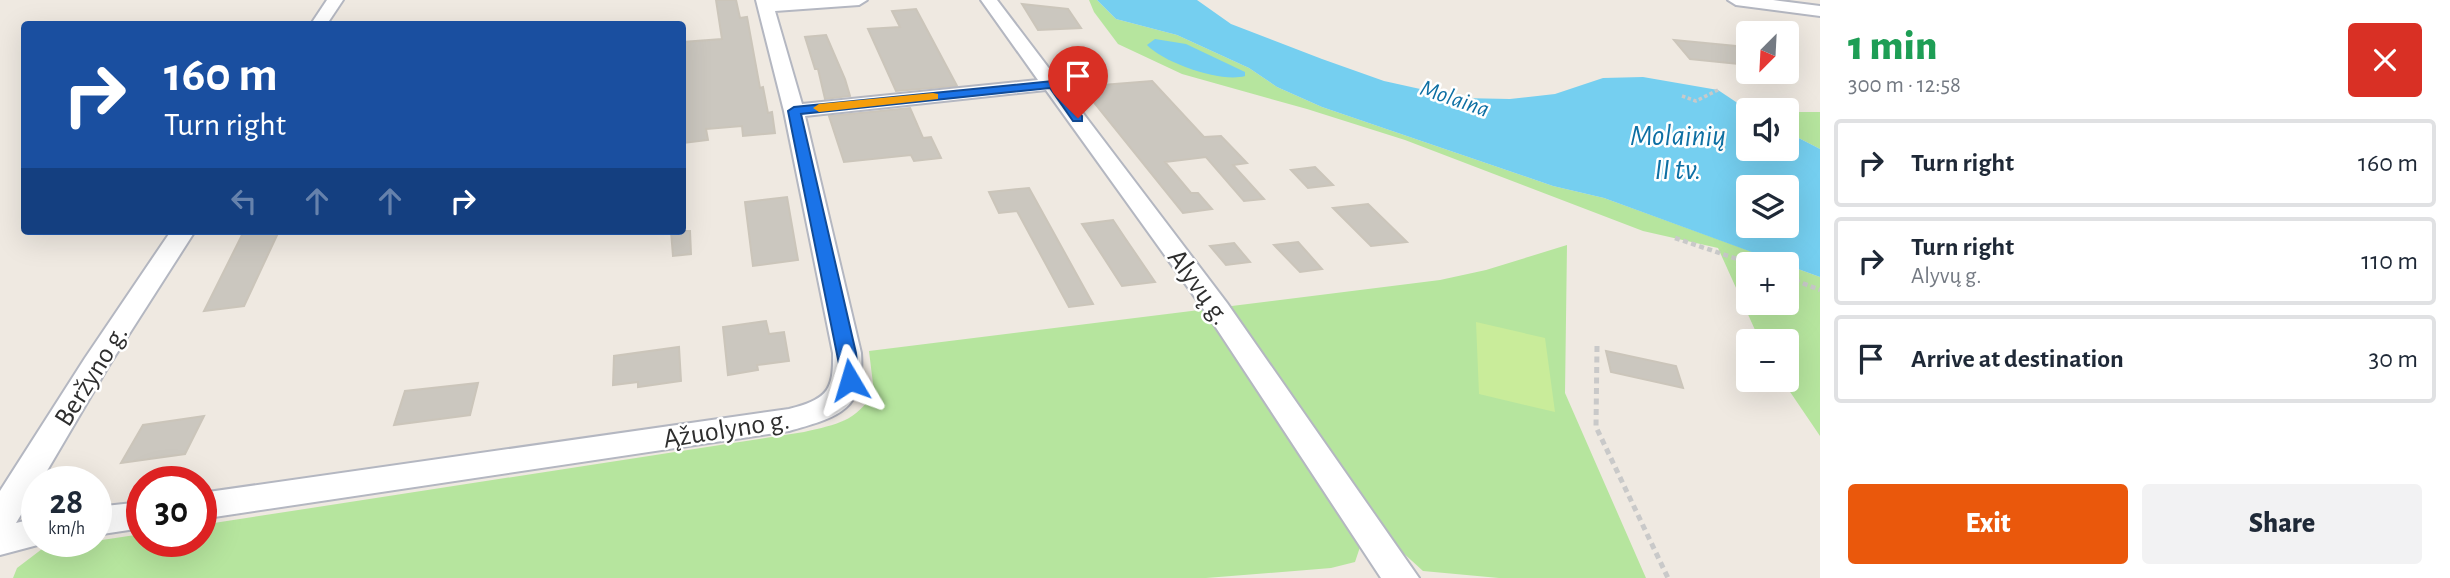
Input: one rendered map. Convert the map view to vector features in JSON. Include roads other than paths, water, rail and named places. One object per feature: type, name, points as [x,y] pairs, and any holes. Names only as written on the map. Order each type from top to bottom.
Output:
[{"type":"street","points":[[321,21],[335,0]]},
{"type":"street","points":[[765,4],[859,0]]},
{"type":"street","name":"Alyvų g.","points":[[989,0],[1217,309],[1401,578]]},
{"type":"street","points":[[1737,1],[1820,11]]},
{"type":"street","name":"Ąžuolyno g.","points":[[217,504],[789,420],[822,411],[839,398],[850,380],[848,353],[794,111],[765,4]]},
{"type":"street","points":[[794,111],[1053,84]]},
{"type":"street","name":"Beržyno g.","points":[[0,520],[95,365],[180,235]]},
{"type":"street","points":[[0,541],[21,536]]},
{"type":"water","name":"Molainių II tv.","points":[[1097,0],[1197,0],[1231,24],[1322,59],[1384,81],[1461,98],[1510,99],[1555,94],[1603,78],[1643,77],[1718,90],[1736,102],[1736,161],[1799,161],[1799,138],[1820,149],[1820,277],[1799,269],[1799,252],[1752,252],[1604,198],[1553,186],[1322,107],[1277,87],[1249,68],[1177,35],[1116,19]]},
{"type":"water","points":[[1155,39],[1186,44],[1245,72],[1245,76],[1222,77],[1179,65],[1147,45]]},
{"type":"water label","name":"Molaina","points":[[1455,98]]}]
